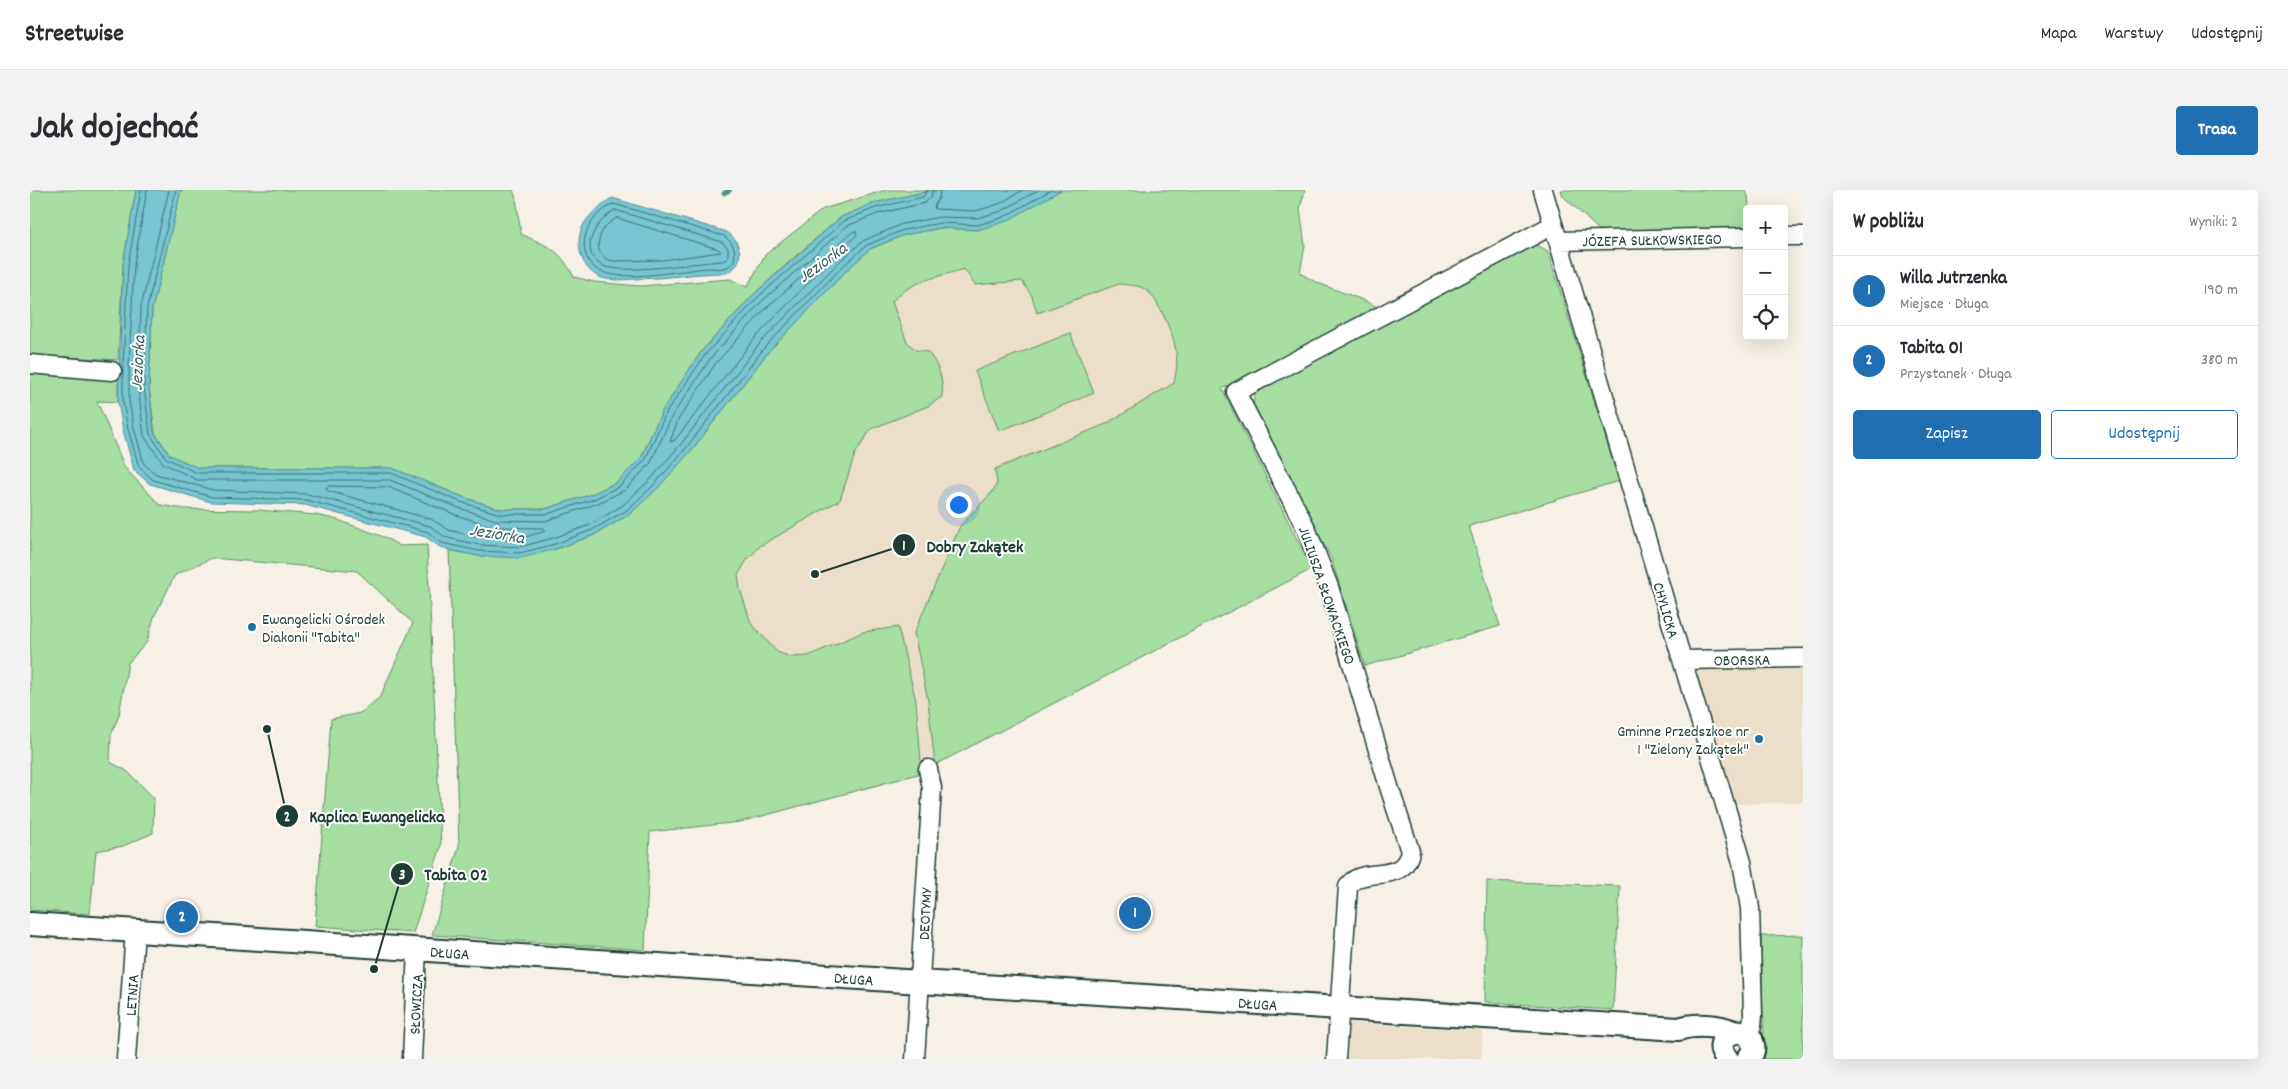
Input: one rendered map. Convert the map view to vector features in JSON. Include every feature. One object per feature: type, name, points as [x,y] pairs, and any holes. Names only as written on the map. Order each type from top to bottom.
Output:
[{"type":"street","name":"CHYLICKA","points":[[1543,190],[1746,882],[1750,908],[1753,1015],[1752,1026],[1732,1044]]},
{"type":"street","name":"JÓZEFA SUŁKOWSKIEGO","points":[[1555,233],[1743,237]]},
{"type":"street","name":"JULIUSZA SŁOWACKIEGO","points":[[1336,1059],[1348,887],[1350,882],[1356,879],[1391,872],[1402,867],[1408,861],[1410,851],[1326,579],[1306,528],[1236,392],[1555,233]]},
{"type":"street","points":[[1788,236],[1803,236]]},
{"type":"street","points":[[30,364],[112,371]]},
{"type":"street","name":"OBORSKA","points":[[1682,660],[1803,658]]},
{"type":"street","name":"DEOTYMY","points":[[916,1059],[932,788],[928,769]]},
{"type":"street","name":"DŁUGA","points":[[30,924],[1678,1029],[1686,1034],[1732,1044]]},
{"type":"street","name":"LETNIA","points":[[126,1059],[135,931]]},
{"type":"street","name":"SŁOWICZA","points":[[412,1059],[417,949]]},
{"type":"street","points":[[1732,1044],[1753,1043],[1749,1058]]},
{"type":"shaded area","points":[[1138,240],[1312,569],[935,765],[789,810],[740,822],[650,832],[459,846],[449,573],[473,575],[892,302],[897,295],[917,285],[992,259]]},
{"type":"shaded area","name":"Gminne Przedszkoe nr 1 \"Zielony Zakątek\"","points":[[1803,668],[1803,802],[1734,804],[1697,676],[1701,669]]},
{"type":"shaded area","points":[[1349,1023],[1483,1031],[1481,1059],[1347,1059]]},
{"type":"green space","points":[[30,190],[136,190],[123,264],[118,360],[30,355]]},
{"type":"green space","points":[[181,190],[513,190],[516,198],[521,234],[552,249],[569,267],[574,277],[594,282],[640,286],[730,279],[747,287],[765,255],[823,209],[886,190],[942,190],[874,203],[841,217],[798,254],[753,295],[701,352],[662,411],[641,458],[617,482],[592,494],[545,509],[500,509],[463,497],[392,468],[198,468],[170,455],[155,433],[149,387],[152,309]]},
{"type":"green space","points":[[1061,190],[1305,190],[1300,208],[1305,246],[1300,273],[1377,307],[1222,389],[1312,569],[935,765],[928,701],[914,633],[960,526],[993,491],[997,483],[995,469],[1106,424],[1174,383],[1177,360],[1175,346],[1160,308],[1150,293],[1133,285],[1119,284],[1037,313],[1032,296],[1022,281],[975,285],[964,269],[936,277],[906,289],[892,302],[907,342],[916,350],[928,352],[935,363],[940,373],[942,397],[928,406],[871,429],[855,454],[840,500],[760,546],[747,560],[738,575],[740,589],[751,623],[777,652],[791,657],[808,656],[863,632],[898,627],[916,701],[922,773],[740,822],[650,832],[645,950],[432,935],[459,846],[449,550],[478,556],[556,549],[594,535],[630,514],[690,452],[769,351],[847,270],[870,249],[904,235],[941,228],[978,230]]},
{"type":"green space","points":[[1561,190],[1745,190],[1749,205],[1743,205],[1743,229],[1601,232],[1563,196]]},
{"type":"green space","points":[[1534,244],[1548,251],[1619,481],[1469,526],[1500,626],[1365,666],[1331,558],[1253,406],[1255,390]]},
{"type":"green space","points":[[1070,333],[1094,393],[999,431],[975,371]]},
{"type":"green space","points":[[30,374],[118,380],[118,402],[97,401],[125,468],[160,505],[185,509],[258,510],[316,515],[338,520],[384,537],[400,546],[427,545],[441,846],[413,933],[315,926],[331,719],[360,713],[380,697],[413,623],[357,571],[212,558],[175,575],[154,617],[147,642],[128,663],[119,715],[111,735],[110,762],[127,771],[154,798],[153,833],[123,846],[96,851],[90,914],[30,910]]},
{"type":"green space","points":[[1487,881],[1620,886],[1613,1010],[1485,1002]]},
{"type":"green space","points":[[1803,935],[1803,1059],[1764,1059],[1761,936]]},
{"type":"water","name":"Jeziorka","points":[[136,190],[181,190],[152,309],[149,387],[154,433],[170,455],[198,468],[392,468],[463,497],[500,509],[545,509],[592,494],[617,482],[641,458],[662,411],[701,352],[753,295],[841,217],[874,203],[929,191],[1061,190],[1007,221],[978,230],[941,228],[904,235],[870,249],[847,270],[769,351],[690,452],[658,488],[630,514],[594,535],[556,549],[521,558],[478,556],[450,550],[440,547],[426,537],[305,505],[211,502],[150,484],[134,470],[123,430],[118,402],[123,264]]},
{"type":"water","points":[[612,198],[727,232],[739,247],[740,253],[737,265],[726,273],[620,280],[599,277],[590,271],[582,258],[579,247],[580,235],[585,222],[590,216]]},
{"type":"waterway","points":[[724,193],[730,190]]},
{"type":"place","name":"Dobry Zakątek","points":[[815,574]]},
{"type":"place","name":"Ewangelicki Ośrodek Diakonii \"Tabita\"","points":[[252,627]]},
{"type":"place","name":"Kaplica Ewangelicka","points":[[267,729]]},
{"type":"place","name":"Gminne Przedszkoe nr 1 \"Zielony Zakątek\"","points":[[1759,739]]},
{"type":"place","name":"Willa Jutrzenka","points":[[1135,913]]},
{"type":"place","name":"Tabita 01","points":[[182,917]]},
{"type":"place","name":"Tabita 02","points":[[374,969]]}]
